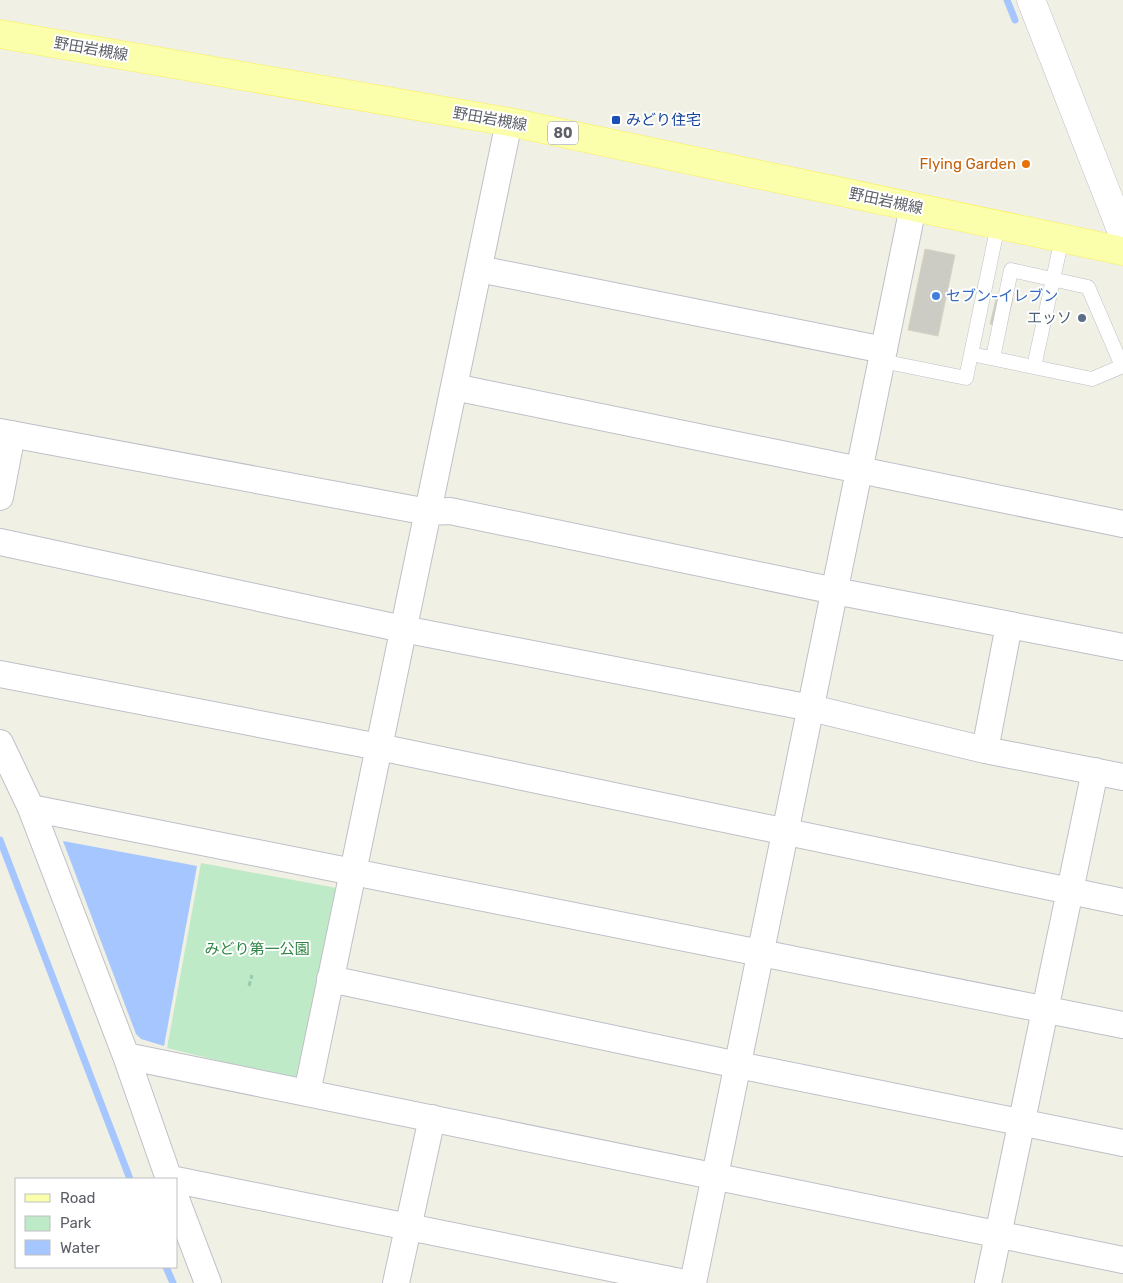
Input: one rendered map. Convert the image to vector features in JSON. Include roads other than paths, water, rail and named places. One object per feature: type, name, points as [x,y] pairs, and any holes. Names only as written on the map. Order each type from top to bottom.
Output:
[{"type":"main road","name":"野田岩槻線","points":[[0,34],[509,122],[1123,251]]},
{"type":"street","points":[[1031,0],[1123,234]]},
{"type":"street","points":[[307,1093],[509,122]]},
{"type":"street","points":[[693,1283],[913,207]]},
{"type":"street","points":[[479,268],[883,356]]},
{"type":"street","points":[[454,387],[1123,524]]},
{"type":"street","points":[[0,497],[6,433],[428,512],[450,511],[835,591],[1123,647]]},
{"type":"street","points":[[0,542],[404,629],[811,708],[985,750],[1123,776]]},
{"type":"street","points":[[985,750],[1009,625]]},
{"type":"street","points":[[0,674],[379,747],[1123,902]]},
{"type":"street","points":[[0,743],[31,808],[171,1178]]},
{"type":"street","points":[[988,1283],[1095,771]]},
{"type":"street","points":[[31,808],[1123,1025]]},
{"type":"street","points":[[330,979],[738,1065],[1123,1143]]},
{"type":"street","points":[[126,1056],[1123,1260]]},
{"type":"street","points":[[396,1283],[432,1118]]},
{"type":"street","points":[[178,1184],[408,1227],[685,1283]]},
{"type":"street","points":[[178,1197],[208,1283]]},
{"type":"lane","points":[[883,356],[966,378],[971,354],[976,306],[998,225]]},
{"type":"lane","points":[[1034,366],[1062,238]]},
{"type":"lane","points":[[971,354],[1092,378],[1123,366],[1088,287],[1011,270],[993,358]]},
{"type":"water","points":[[63,841],[197,866],[164,1046],[141,1039],[136,1034]]},
{"type":"waterway","points":[[1007,0],[1015,20]]},
{"type":"waterway","points":[[0,840],[130,1178]]},
{"type":"waterway","points":[[166,1268],[173,1283]]},
{"type":"place","name":"みどり住宅","points":[[616,120]]},
{"type":"place","name":"Flying Garden","points":[[1026,164]]},
{"type":"place","name":"セブン-イレブン","points":[[936,296]]},
{"type":"place","name":"エッソ","points":[[1082,318]]},
{"type":"park label","name":"みどり第一公園","points":[[257,949]]}]
